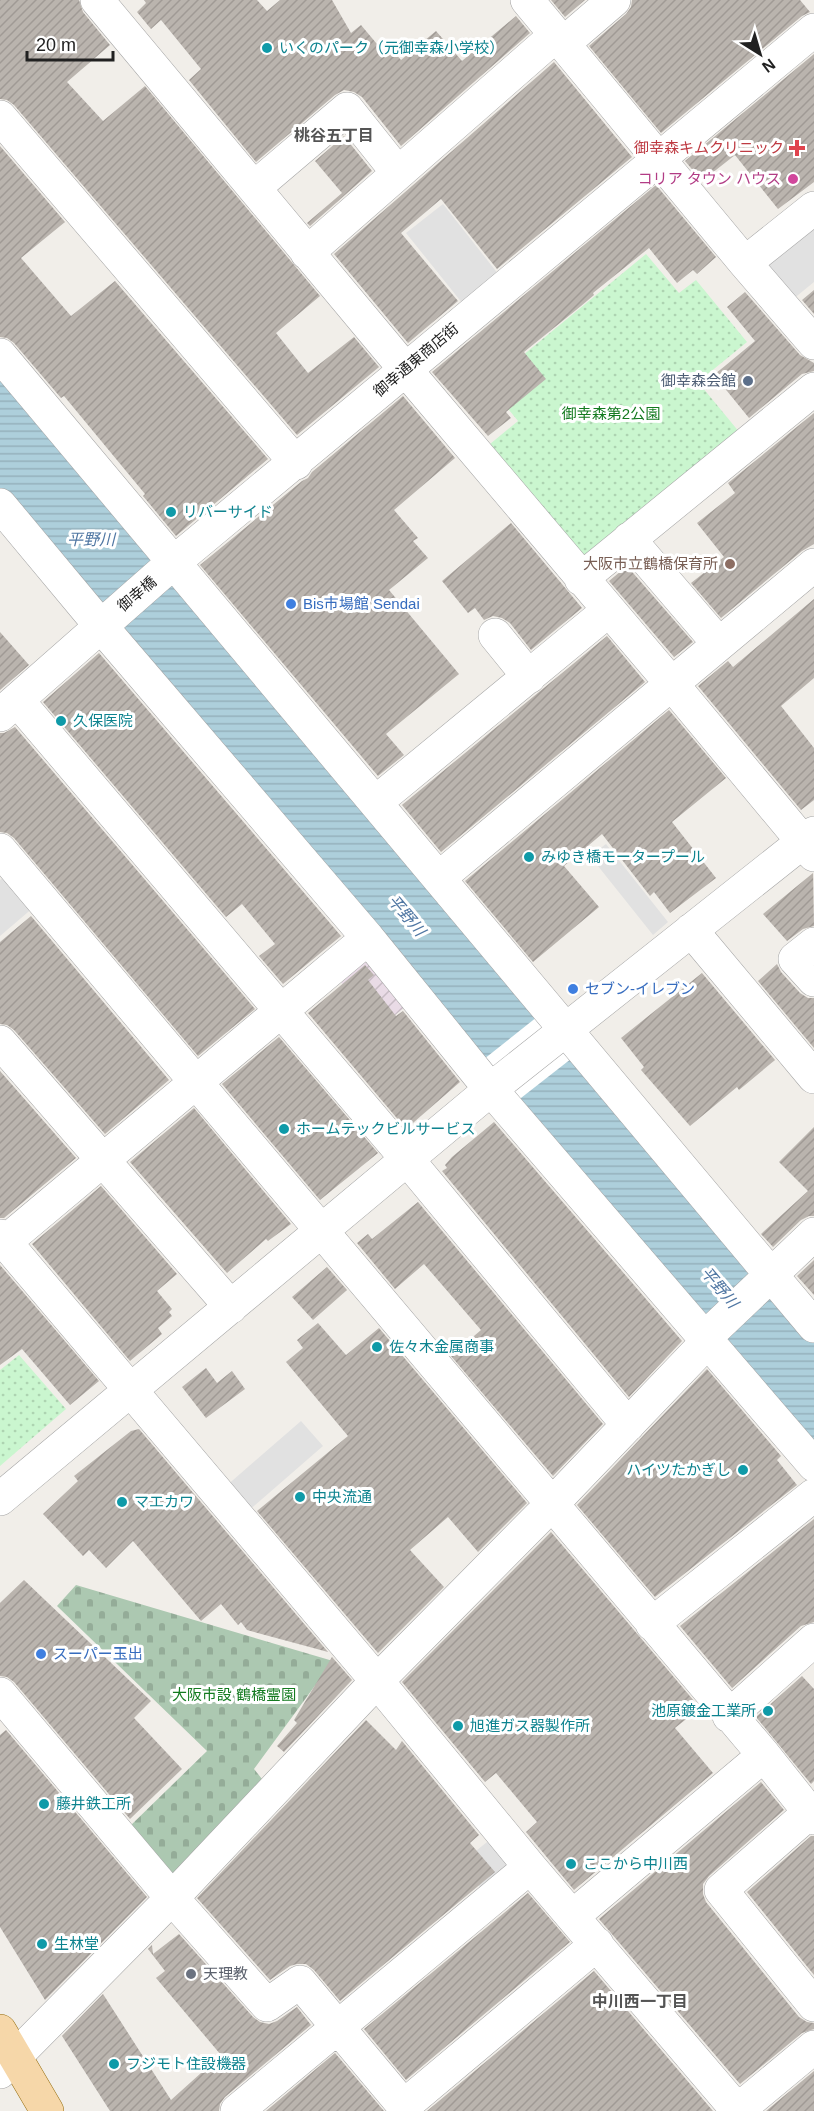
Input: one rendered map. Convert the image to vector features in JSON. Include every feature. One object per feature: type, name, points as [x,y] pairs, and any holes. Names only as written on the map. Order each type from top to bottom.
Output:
[{"type":"main road","points":[[5,2053],[47,2111]]},
{"type":"street","points":[[0,1499],[494,1087],[691,930],[810,843],[581,579],[97,0]]},
{"type":"street","points":[[527,0],[814,342]]},
{"type":"street","points":[[307,253],[398,173],[560,39],[614,0]]},
{"type":"street","name":"御幸通東商店街","points":[[171,565],[814,30]]},
{"type":"street","points":[[254,188],[347,110],[398,173]]},
{"type":"street","points":[[0,117],[296,463]]},
{"type":"street","points":[[745,262],[814,208]]},
{"type":"street","points":[[0,355],[171,565],[376,802],[562,1032],[769,1278],[782,1288],[814,1326]]},
{"type":"street","points":[[581,579],[814,389]]},
{"type":"street","points":[[0,505],[103,622],[368,938],[482,1079],[494,1087],[708,1337],[814,1465]]},
{"type":"street","points":[[629,539],[719,644]]},
{"type":"street","name":"御幸橋","points":[[8,708],[103,622],[171,565]]},
{"type":"street","points":[[439,878],[814,565]]},
{"type":"street","points":[[376,802],[609,610]]},
{"type":"street","points":[[495,635],[530,677]]},
{"type":"street","points":[[8,708],[280,1011],[407,1159],[628,1425]]},
{"type":"street","points":[[0,850],[764,1755],[812,1815],[721,1890],[814,2005]]},
{"type":"street","points":[[691,930],[814,1077]]},
{"type":"street","points":[[368,938],[102,1161],[3,1239],[737,2111],[814,2047]]},
{"type":"street","points":[[814,944],[795,959],[814,980]]},
{"type":"street","points":[[0,1042],[231,1307]]},
{"type":"street","points":[[5,2053],[172,1898],[377,1681],[628,1425],[708,1337],[814,1234]]},
{"type":"street","points":[[652,1624],[814,1495]]},
{"type":"street","points":[[729,1716],[814,1640]]},
{"type":"street","points":[[0,1694],[172,1898],[267,2005],[300,1982],[406,2108],[597,1944]]},
{"type":"street","points":[[573,1916],[764,1755]]},
{"type":"street","points":[[237,2111],[530,1867]]},
{"type":"shaded area","points":[[443,204],[499,275],[463,304],[406,233]]},
{"type":"shaded area","points":[[814,221],[814,282],[792,300],[762,265]]},
{"type":"shaded area","points":[[606,844],[668,922],[653,935],[590,856]]},
{"type":"shaded area","points":[[6,875],[34,907],[0,936],[0,880]]},
{"type":"shaded area","points":[[366,959],[406,1006],[380,1028],[340,981]]},
{"type":"shaded area","points":[[301,1421],[323,1446],[247,1512],[225,1487]]},
{"type":"shaded area","points":[[492,1838],[514,1864],[482,1890],[461,1863]]},
{"type":"green space","name":"御幸森第2公園","points":[[646,254],[679,293],[696,280],[747,342],[698,382],[740,433],[579,565],[484,449],[518,421],[488,384]]},
{"type":"green space","points":[[19,1355],[66,1409],[0,1466],[0,1370]]},
{"type":"green space","name":"大阪市設 鶴橋霊園","points":[[76,1585],[333,1661],[254,1769],[266,1784],[172,1879],[128,1828],[207,1751],[57,1606]]},
{"type":"water","name":"平野川","points":[[0,372],[814,1340],[814,1457],[0,489]]},
{"type":"pier","points":[[542,1013],[576,1055],[512,1105],[479,1063]]},
{"type":"building","points":[[0,0],[79,0],[83,12],[110,45],[67,82],[103,121],[145,86],[320,296],[276,333],[308,373],[354,337],[379,367],[297,435],[14,105],[7,100],[0,99]]},
{"type":"building","points":[[144,0],[257,0],[267,11],[280,0],[332,0],[351,33],[361,25],[382,50],[388,45],[401,60],[436,31],[462,61],[516,16],[530,33],[401,146],[362,97],[344,90],[335,95],[256,162],[189,80],[201,69],[161,20],[151,29],[137,12],[146,3]]},
{"type":"building","points":[[551,0],[585,0],[565,17]]},
{"type":"building","points":[[632,0],[800,0],[810,12],[802,16],[661,133],[589,46],[626,14],[631,7]]},
{"type":"building","points":[[814,54],[814,182],[778,209],[735,155],[702,181],[685,161]]},
{"type":"building","points":[[554,62],[632,157],[497,269],[441,199],[401,233],[458,301],[408,343],[334,254]]},
{"type":"building","points":[[344,136],[372,171],[310,226],[307,223],[342,193],[315,161]]},
{"type":"building","points":[[0,146],[65,222],[21,258],[71,316],[115,281],[268,459],[176,536],[143,496],[145,494],[64,396],[61,398],[14,343],[7,338],[0,337]]},
{"type":"building","points":[[656,185],[716,257],[697,274],[693,270],[677,283],[649,248],[524,352],[546,379],[506,412],[511,418],[488,436],[432,372]]},
{"type":"building","points":[[814,290],[814,314],[802,300]]},
{"type":"building","points":[[745,292],[800,355],[814,363],[814,371],[802,374],[749,418],[714,375],[755,341],[727,307]]},
{"type":"building","points":[[403,396],[455,458],[394,510],[418,538],[413,541],[428,558],[389,590],[459,674],[386,734],[404,755],[378,776],[200,565],[308,478],[312,472]]},
{"type":"building","points":[[814,413],[814,544],[802,551],[721,618],[691,583],[724,557],[697,523],[735,493],[728,483]]},
{"type":"building","points":[[511,523],[582,608],[531,650],[510,623],[502,618],[493,616],[484,620],[475,608],[468,613],[442,581]]},
{"type":"building","points":[[627,566],[693,642],[674,657],[609,581]]},
{"type":"building","points":[[814,599],[814,678],[781,706],[814,748],[814,800],[801,810],[698,686],[728,661],[733,667]]},
{"type":"building","points":[[0,632],[29,665],[0,690]]},
{"type":"building","points":[[607,636],[645,682],[441,852],[402,805]]},
{"type":"building","points":[[99,653],[341,936],[283,984],[259,956],[275,944],[242,904],[226,917],[43,702]]},
{"type":"building","points":[[669,710],[726,778],[672,822],[716,878],[670,913],[654,892],[650,896],[602,834],[564,866],[599,907],[533,962],[465,881]]},
{"type":"building","points":[[15,727],[255,1009],[198,1056],[14,838],[7,833],[0,832],[0,733]]},
{"type":"building","points":[[813,873],[814,926],[803,929],[787,941],[763,914]]},
{"type":"building","points":[[31,916],[169,1080],[105,1134],[14,1030],[7,1025],[0,1024],[0,942]]},
{"type":"building","points":[[777,964],[781,972],[800,993],[808,998],[814,998],[814,1048],[758,981]]},
{"type":"building","points":[[365,965],[374,975],[368,980],[396,1016],[403,1011],[460,1082],[406,1129],[308,1013]]},
{"type":"building","points":[[702,973],[775,1060],[739,1090],[737,1087],[690,1126],[641,1070],[644,1067],[621,1038]]},
{"type":"building","points":[[279,1037],[378,1153],[320,1200],[222,1084]]},
{"type":"building","points":[[0,1071],[76,1158],[4,1218],[0,1218]]},
{"type":"building","points":[[194,1108],[291,1224],[268,1241],[266,1239],[227,1273],[130,1162]]},
{"type":"building","points":[[494,1122],[682,1341],[629,1397],[442,1171],[447,1168],[445,1165],[452,1157]]},
{"type":"building","points":[[814,1127],[814,1216],[801,1220],[773,1247],[761,1234],[808,1191],[779,1162]]},
{"type":"building","points":[[101,1186],[177,1274],[157,1291],[172,1309],[169,1312],[172,1316],[158,1328],[162,1334],[130,1361],[32,1244]]},
{"type":"building","points":[[418,1202],[603,1424],[553,1476],[451,1356],[481,1330],[424,1264],[395,1289],[357,1243],[368,1234],[372,1239]]},
{"type":"building","points":[[814,1260],[814,1295],[797,1276]]},
{"type":"building","points":[[0,1265],[99,1381],[70,1405],[22,1349],[0,1365]]},
{"type":"building","points":[[327,1267],[347,1290],[313,1320],[292,1297]]},
{"type":"building","points":[[318,1323],[346,1355],[379,1328],[527,1503],[478,1552],[448,1517],[410,1550],[444,1587],[378,1653],[257,1511],[348,1436],[286,1362],[303,1348],[297,1340]]},
{"type":"building","points":[[206,1368],[217,1383],[232,1371],[245,1389],[206,1418],[182,1387]]},
{"type":"building","points":[[707,1369],[781,1456],[777,1460],[797,1485],[655,1597],[577,1505]]},
{"type":"building","points":[[139,1429],[328,1652],[247,1630],[241,1622],[238,1625],[221,1604],[201,1621],[133,1541],[106,1568],[89,1550],[83,1556],[43,1514],[78,1481],[74,1476],[131,1431]]},
{"type":"building","points":[[814,1519],[814,1622],[801,1626],[732,1688],[680,1626]]},
{"type":"building","points":[[551,1532],[700,1708],[675,1728],[713,1773],[574,1890],[526,1832],[537,1822],[496,1773],[485,1782],[402,1682]]},
{"type":"building","points":[[24,1580],[151,1701],[134,1718],[182,1769],[130,1819],[14,1682],[7,1677],[0,1676],[0,1603]]},
{"type":"building","points":[[332,1657],[352,1680],[284,1752],[277,1746],[297,1723],[294,1720]]},
{"type":"building","points":[[802,1676],[814,1689],[814,1781],[811,1784],[756,1717]]},
{"type":"building","points":[[366,1720],[396,1750],[402,1741],[479,1835],[470,1843],[495,1872],[340,2001],[314,1970],[306,1964],[290,1966],[270,1980],[197,1898]]},
{"type":"building","points":[[6,1730],[147,1897],[45,2000],[0,1927],[0,1735]]},
{"type":"building","points":[[761,1782],[784,1810],[709,1876],[703,1884],[703,1894],[706,1902],[799,2017],[814,2023],[814,2029],[802,2033],[740,2084],[599,1919]]},
{"type":"building","points":[[811,1836],[814,1836],[814,1975],[747,1892]]},
{"type":"building","points":[[528,1893],[570,1942],[406,2080],[364,2029]]},
{"type":"building","points":[[179,1934],[260,2022],[269,2024],[277,2021],[297,2007],[311,2025],[225,2097],[220,2104],[219,2111],[110,2111],[62,2036],[103,1994],[171,2100],[221,2055],[156,1978],[165,1971],[148,1949],[152,1945],[153,1954]]},
{"type":"building","points":[[594,1971],[713,2111],[427,2111]]},
{"type":"building","points":[[335,2053],[384,2111],[266,2111]]},
{"type":"building","points":[[814,2071],[814,2111],[766,2111]]},
{"type":"place","name":"いくのパーク（元御幸森小学校）","points":[[267,48]]},
{"type":"place","name":"御幸森キムクリニック","points":[[797,148]]},
{"type":"place","name":"コリア タウン ハウス","points":[[793,179]]},
{"type":"place","name":"御幸森会館","points":[[748,381]]},
{"type":"place","name":"リバーサイド","points":[[171,512]]},
{"type":"place","name":"大阪市立鶴橋保育所","points":[[730,564]]},
{"type":"place","name":"Bis市場館 Sendai","points":[[291,604]]},
{"type":"place","name":"久保医院","points":[[61,721]]},
{"type":"place","name":"みゆき橋モータープール","points":[[529,857]]},
{"type":"place","name":"セブン-イレブン","points":[[573,989]]},
{"type":"place","name":"ホームテックビルサービス","points":[[284,1129]]},
{"type":"place","name":"佐々木金属商事","points":[[377,1347]]},
{"type":"place","name":"ハイツたかぎし","points":[[743,1470]]},
{"type":"place","name":"中央流通","points":[[300,1497]]},
{"type":"place","name":"マエカワ","points":[[122,1502]]},
{"type":"place","name":"スーパー玉出","points":[[41,1654]]},
{"type":"place","name":"池原鍍金工業所","points":[[768,1711]]},
{"type":"place","name":"旭進ガス器製作所","points":[[458,1726]]},
{"type":"place","name":"藤井鉄工所","points":[[44,1804]]},
{"type":"place","name":"ここから中川西","points":[[571,1864]]},
{"type":"place","name":"生林堂","points":[[42,1944]]},
{"type":"place","name":"天理教","points":[[191,1974]]},
{"type":"place","name":"フジモト住設機器","points":[[114,2064]]},
{"type":"district","name":"桃谷五丁目","points":[[334,135]]},
{"type":"district","name":"中川西一丁目","points":[[640,2001]]}]
